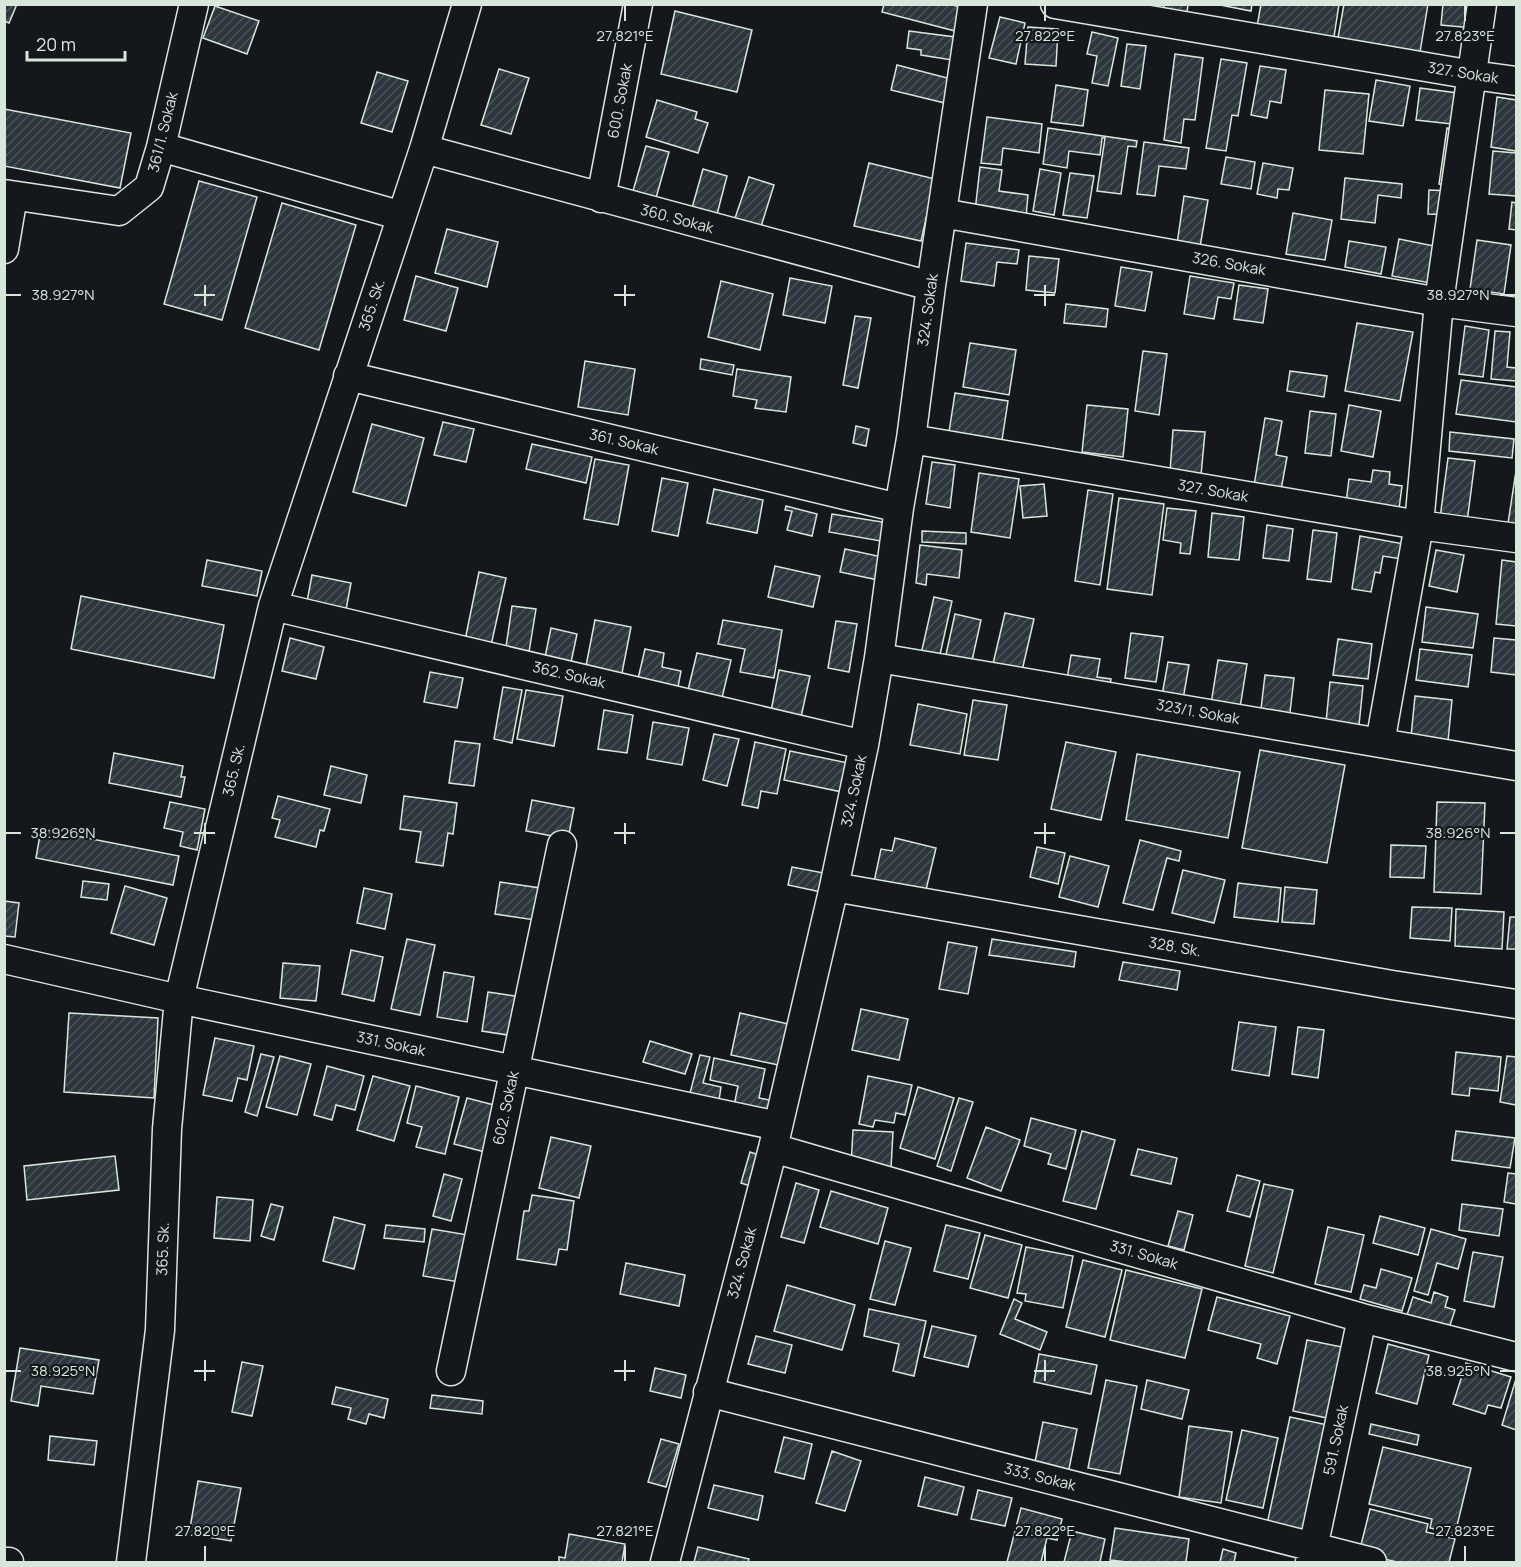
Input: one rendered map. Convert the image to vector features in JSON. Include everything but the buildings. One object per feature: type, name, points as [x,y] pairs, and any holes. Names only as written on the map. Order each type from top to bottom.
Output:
[{"type":"street","name":"361/1. Sokak","points":[[9,195],[120,211],[149,187],[161,147],[194,4]]},
{"type":"street","name":"365. Sk.","points":[[131,1563],[160,1330],[166,1129],[179,999],[273,606],[424,149],[467,4]]},
{"type":"street","name":"600. Sokak","points":[[601,198],[638,4]]},
{"type":"street","name":"324. Sokak","points":[[665,1563],[776,1137],[834,887],[864,745],[879,658],[973,4]]},
{"type":"street","name":"327. Sokak","points":[[1055,4],[1516,81]]},
{"type":"street","points":[[1380,743],[1419,525],[1438,302],[1482,4]]},
{"type":"street","points":[[161,147],[402,216]]},
{"type":"street","name":"360. Sokak","points":[[424,149],[931,286]]},
{"type":"street","points":[[4,249],[9,195]]},
{"type":"street","name":"326. Sokak","points":[[942,213],[1438,302],[1516,312]]},
{"type":"street","name":"361. Sokak","points":[[348,376],[899,508]]},
{"type":"street","name":"327. Sokak","points":[[911,439],[1419,525],[1516,538]]},
{"type":"street","name":"362. Sokak","points":[[273,606],[864,745]]},
{"type":"street","name":"323/1. Sokak","points":[[879,658],[1516,766]]},
{"type":"street","name":"602. Sokak","points":[[450,1371],[562,845]]},
{"type":"street","name":"328. Sk.","points":[[834,887],[1392,985],[1516,1004]]},
{"type":"street","name":"331. Sokak","points":[[4,959],[179,999],[514,1070],[776,1137],[1362,1318],[1516,1357]]},
{"type":"street","name":"591. Sokak","points":[[1312,1555],[1362,1318]]},
{"type":"street","name":"333. Sokak","points":[[708,1392],[1312,1555],[1372,1563]]}]
